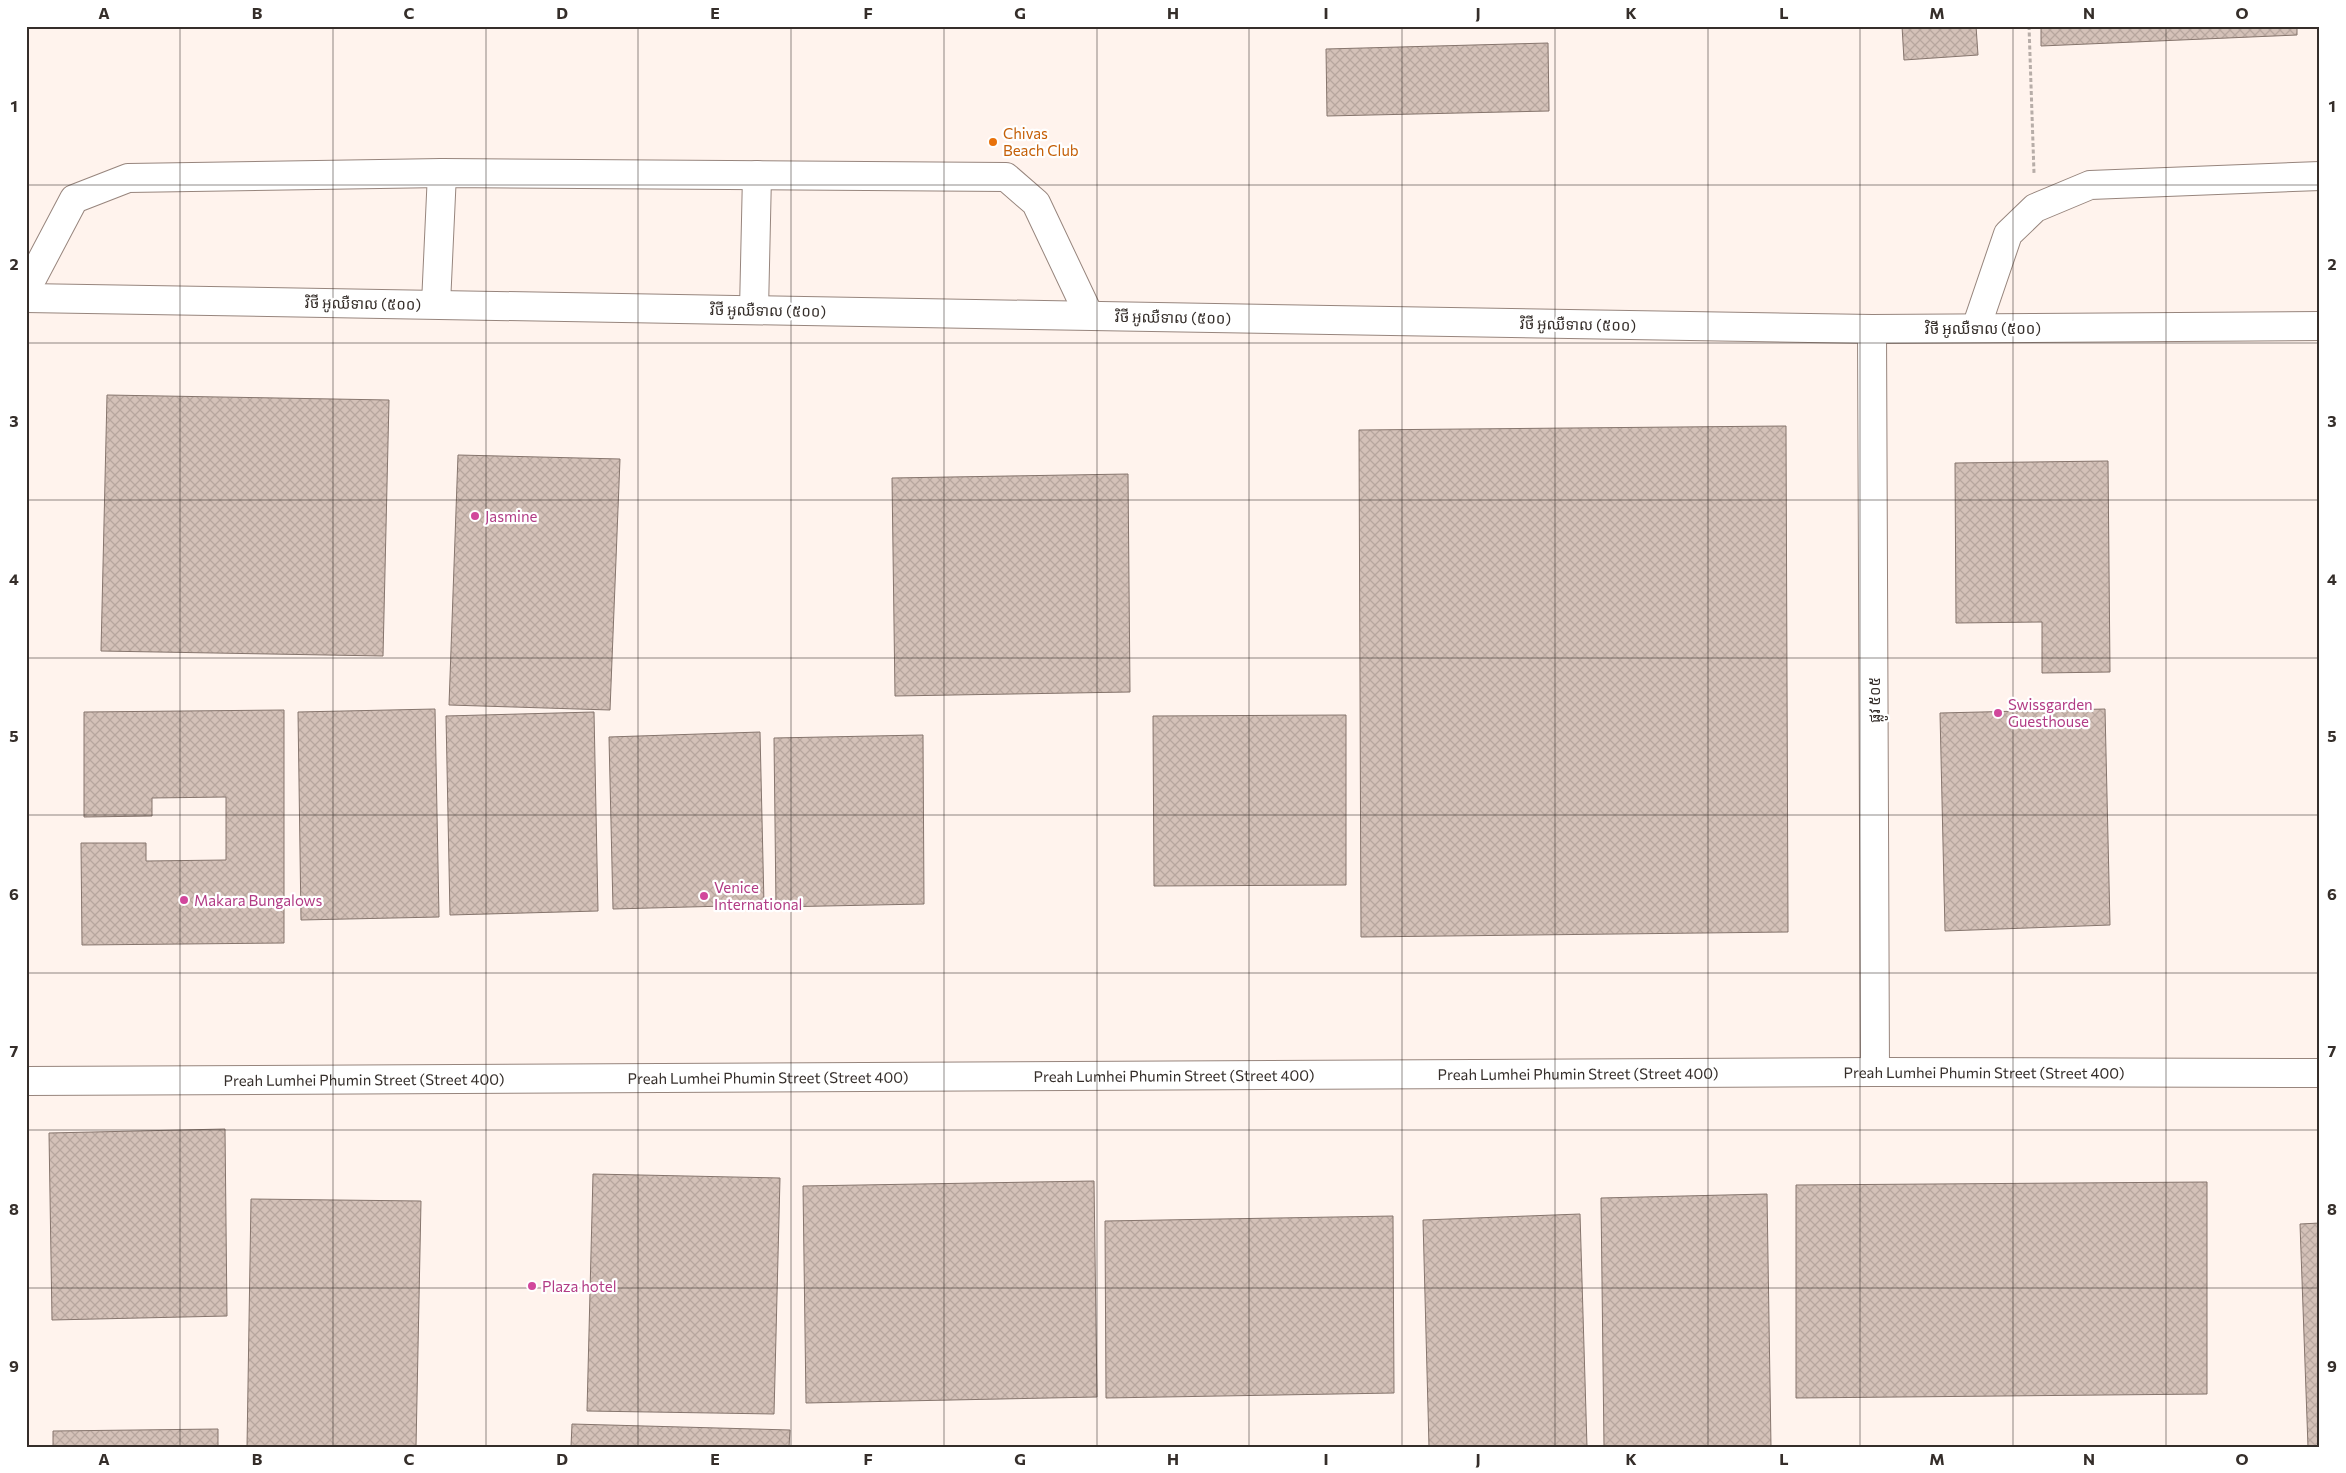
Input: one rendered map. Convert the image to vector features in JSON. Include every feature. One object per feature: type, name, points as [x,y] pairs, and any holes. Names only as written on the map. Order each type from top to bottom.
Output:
[{"type":"street","points":[[436,304],[442,173]]},
{"type":"street","points":[[26,290],[74,199],[128,178],[442,173],[1006,178],[1036,203],[1089,316]]},
{"type":"street","points":[[754,310],[757,175]]},
{"type":"street","points":[[1976,328],[2008,234],[2035,208],[2090,186],[2320,176]]},
{"type":"street","name":"វិថី អូឈឺទាល (៥០០)","points":[[26,298],[1872,329],[2320,326]]},
{"type":"street","name":"ផ្លូវ ៥០៥","points":[[1872,329],[1875,1072]]},
{"type":"street","name":"Preah Lumhei Phumin Street (Street 400)","points":[[26,1081],[1875,1072],[2320,1073]]},
{"type":"path","points":[[2029,26],[2035,208]]},
{"type":"building","points":[[1902,26],[1976,26],[1978,55],[1904,60]]},
{"type":"building","points":[[2041,26],[2297,26],[2297,35],[2041,46]]},
{"type":"building","points":[[1548,43],[1549,111],[1327,116],[1326,49]]},
{"type":"building","points":[[107,395],[389,400],[383,656],[101,651]]},
{"type":"building","points":[[1786,426],[1788,932],[1361,937],[1359,430]]},
{"type":"building","points":[[458,455],[620,459],[610,710],[449,705]]},
{"type":"building","points":[[2108,461],[2110,672],[2042,673],[2042,622],[1956,623],[1955,463]]},
{"type":"building","points":[[1128,474],[1130,692],[895,696],[892,478]]},
{"type":"building","points":[[435,709],[439,917],[301,920],[298,712]]},
{"type":"building","points":[[2105,709],[2110,925],[1945,931],[1940,713]]},
{"type":"building","points":[[284,710],[284,943],[82,945],[81,843],[146,843],[146,861],[226,860],[226,797],[152,798],[152,816],[84,817],[84,712]]},
{"type":"building","points":[[594,712],[598,911],[450,915],[446,716]]},
{"type":"building","points":[[1346,715],[1346,885],[1154,886],[1153,716]]},
{"type":"building","points":[[760,732],[764,905],[613,909],[609,737]]},
{"type":"building","points":[[923,735],[924,904],[776,907],[774,738]]},
{"type":"building","points":[[225,1129],[227,1316],[52,1320],[49,1133]]},
{"type":"building","points":[[593,1174],[780,1178],[774,1414],[587,1411]]},
{"type":"building","points":[[1094,1181],[1097,1397],[806,1403],[803,1186]]},
{"type":"building","points":[[2207,1182],[2207,1394],[1796,1398],[1796,1185]]},
{"type":"building","points":[[1767,1194],[1771,1447],[1604,1447],[1601,1198]]},
{"type":"building","points":[[251,1199],[421,1201],[416,1447],[247,1447]]},
{"type":"building","points":[[1580,1214],[1587,1447],[1429,1447],[1423,1220]]},
{"type":"building","points":[[1393,1216],[1394,1393],[1106,1398],[1105,1221]]},
{"type":"building","points":[[2320,1223],[2320,1447],[2308,1447],[2300,1224]]},
{"type":"building","points":[[572,1424],[790,1430],[789,1447],[571,1447]]},
{"type":"building","points":[[218,1429],[218,1447],[53,1447],[53,1431]]},
{"type":"place","name":"Chivas Beach Club","points":[[993,142]]},
{"type":"place","name":"Jasmine","points":[[475,516]]},
{"type":"place","name":"Swissgarden Guesthouse","points":[[1998,713]]},
{"type":"place","name":"Venice International","points":[[704,896]]},
{"type":"place","name":"Makara Bungalows","points":[[184,900]]},
{"type":"place","name":"Plaza hotel","points":[[532,1286]]}]
